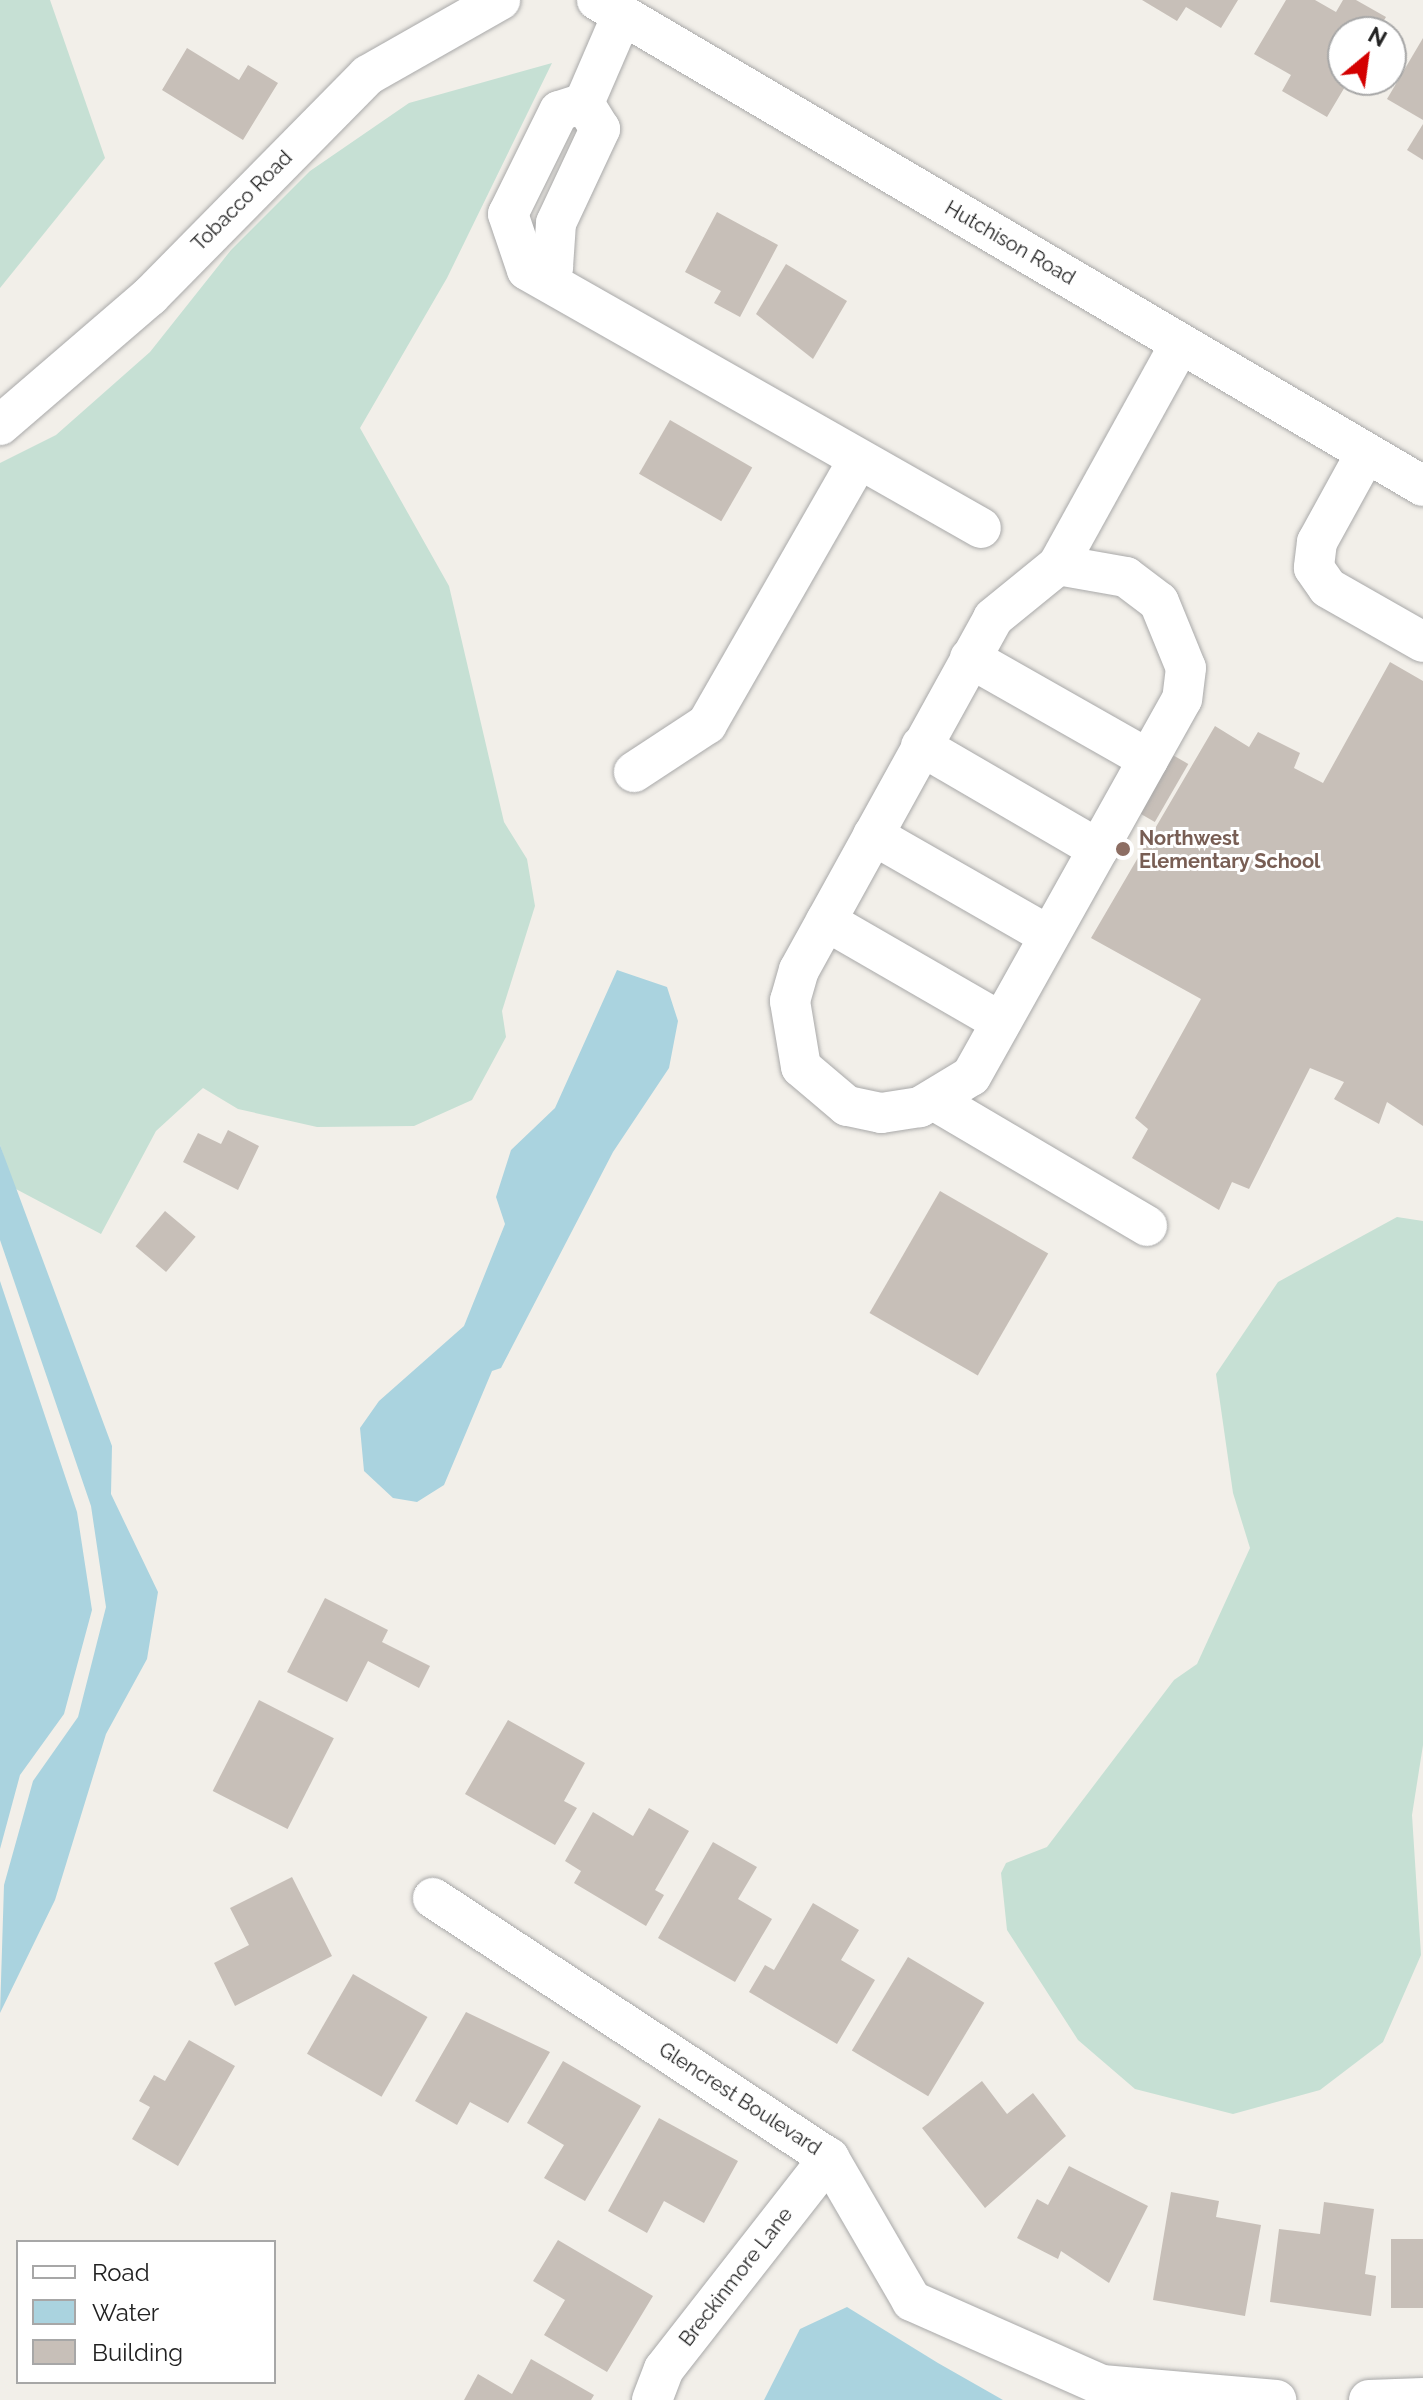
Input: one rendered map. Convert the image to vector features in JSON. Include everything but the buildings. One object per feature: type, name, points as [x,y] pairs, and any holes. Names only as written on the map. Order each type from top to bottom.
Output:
[{"type":"street","name":"Tobacco Road","points":[[0,425],[150,296],[368,75],[500,0]]},
{"type":"street","points":[[546,275],[553,267],[556,223],[587,164],[600,129],[584,103],[609,7]]},
{"type":"street","name":"Hutchison Road","points":[[609,7],[1423,486]]},
{"type":"street","points":[[584,103],[559,111],[508,214],[527,270],[546,275],[981,528]]},
{"type":"street","points":[[542,144],[587,164]]},
{"type":"street","points":[[1058,565],[1126,577],[1159,602],[1180,640],[1186,668],[1182,699],[971,1076],[935,1101],[881,1113],[847,1106],[801,1067],[790,1001],[826,921],[993,618],[1058,565],[1180,344]]},
{"type":"street","points":[[1366,453],[1317,542],[1314,568],[1328,588],[1423,642]]},
{"type":"street","points":[[634,772],[707,724],[859,459]]},
{"type":"street","points":[[970,658],[1148,759]]},
{"type":"street","points":[[921,746],[1098,849]]},
{"type":"street","points":[[873,835],[1049,936]]},
{"type":"street","points":[[826,921],[1001,1022]]},
{"type":"street","points":[[935,1101],[1147,1226]]},
{"type":"street","name":"Glencrest Boulevard","points":[[433,1898],[829,2158],[912,2301],[1102,2385],[1276,2400]]},
{"type":"street","name":"Breckinmore Lane","points":[[652,2400],[664,2369],[829,2158]]},
{"type":"street","points":[[1369,2400],[1423,2398]]},
{"type":"green space","points":[[0,0],[50,0],[105,158],[0,288]]},
{"type":"green space","points":[[552,63],[447,278],[360,428],[449,586],[504,822],[527,859],[535,906],[502,1011],[506,1037],[472,1100],[414,1126],[317,1127],[238,1109],[203,1088],[156,1131],[101,1234],[14,1188],[0,1145],[0,463],[56,435],[150,352],[231,250],[310,171],[409,103]]},
{"type":"green space","points":[[1397,1217],[1423,1221],[1423,1745],[1412,1815],[1421,1955],[1383,2042],[1320,2090],[1233,2114],[1135,2089],[1078,2040],[1007,1930],[1001,1873],[1006,1863],[1047,1847],[1174,1680],[1197,1664],[1250,1548],[1233,1493],[1216,1374],[1278,1282]]},
{"type":"water","points":[[617,970],[667,987],[678,1021],[669,1068],[613,1152],[501,1368],[492,1371],[444,1485],[417,1502],[393,1498],[364,1471],[360,1428],[379,1401],[464,1326],[505,1224],[496,1197],[511,1150],[555,1108]]},
{"type":"water","points":[[0,1145],[112,1446],[111,1494],[158,1592],[147,1659],[106,1734],[55,1900],[0,2013],[4,1885],[33,1781],[78,1717],[106,1607],[91,1506],[0,1240]]},
{"type":"water","points":[[0,1281],[77,1512],[92,1610],[64,1714],[20,1775],[0,1849]]},
{"type":"water","points":[[847,2307],[1003,2400],[764,2400],[800,2329]]},
{"type":"place","name":"Northwest Elementary School","points":[[1123,849]]}]
